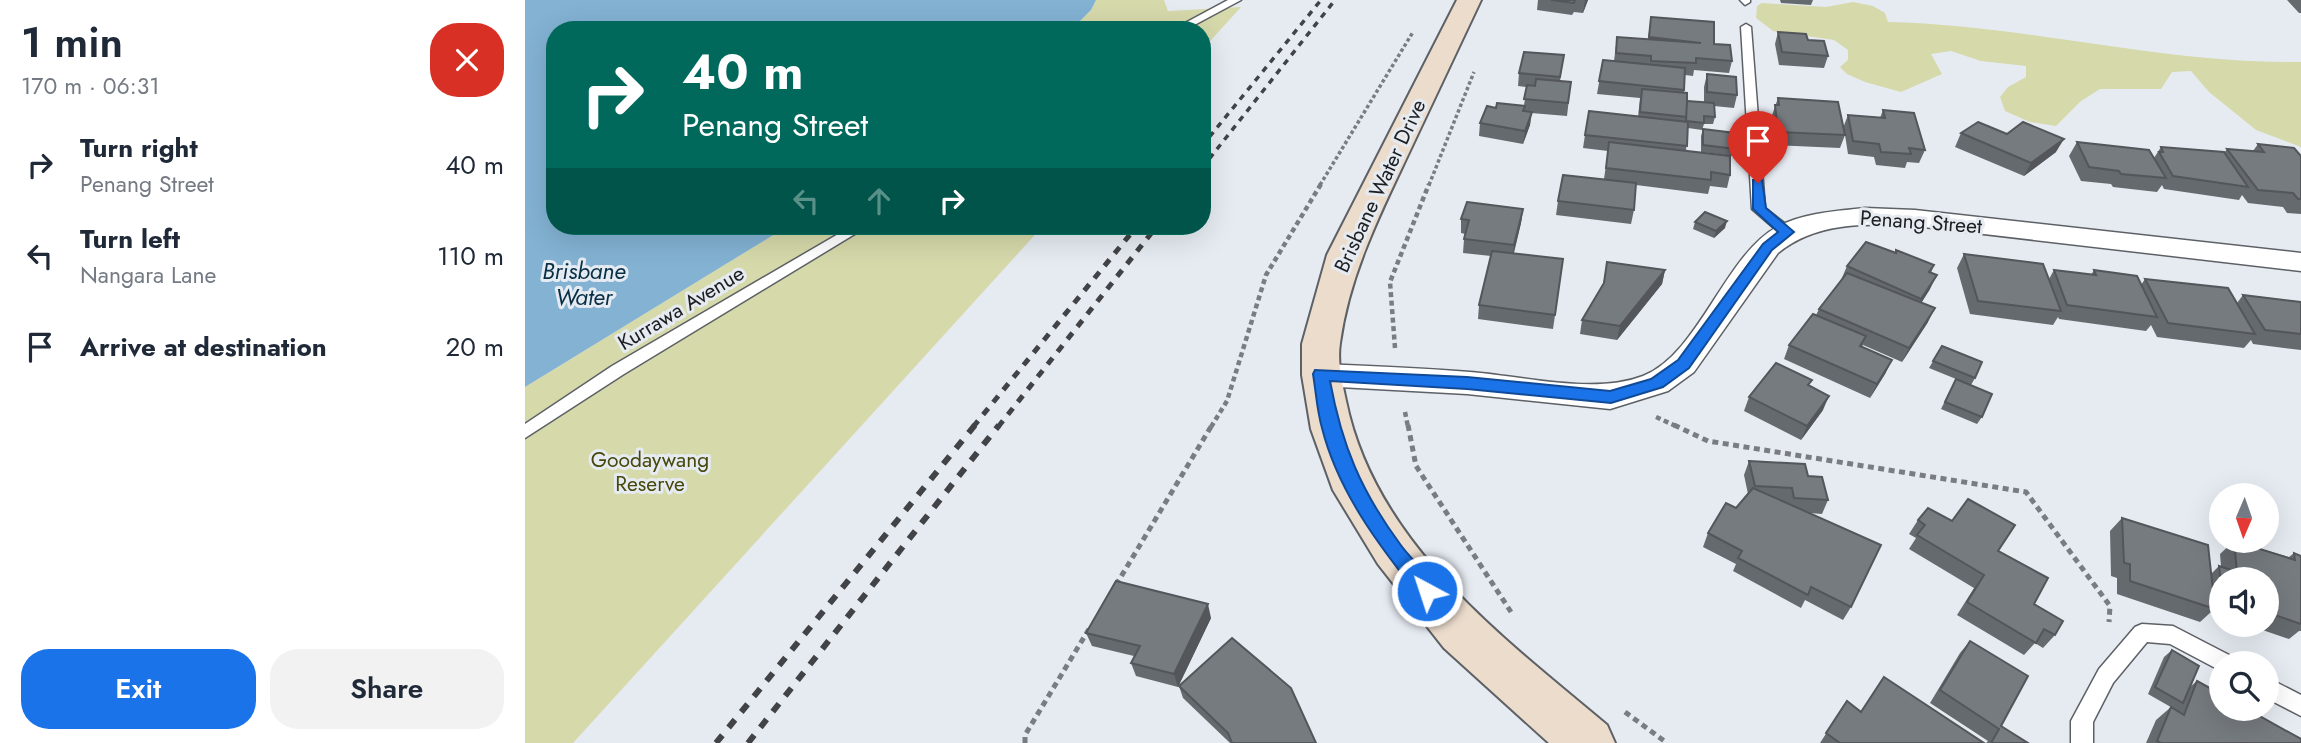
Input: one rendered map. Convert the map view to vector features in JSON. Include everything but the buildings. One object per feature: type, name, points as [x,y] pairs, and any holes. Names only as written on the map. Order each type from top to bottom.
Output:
[{"type":"main road","name":"Brisbane Water Drive","points":[[1469,0],[1344,254],[1321,344],[1321,374],[1331,429],[1355,490],[1394,551],[1461,632],[1588,743]]},
{"type":"street","name":"Penang Street","points":[[1321,374],[1611,397],[1657,383],[1683,364],[1767,247],[1787,232],[1833,220],[1865,216],[1915,218],[2301,261]]},
{"type":"lane","points":[[1195,21],[1236,0]]},
{"type":"lane","points":[[1747,27],[1759,209],[1787,232]]},
{"type":"lane","name":"Kurrawa Avenue","points":[[525,432],[618,370],[846,235]]},
{"type":"lane","points":[[2082,743],[2082,721],[2106,676],[2142,634],[2173,635],[2209,655]]},
{"type":"lane","points":[[2279,694],[2301,706]]},
{"type":"path","points":[[1112,592],[1227,401],[1266,275],[1419,23]]},
{"type":"path","points":[[1477,64],[1390,282],[1398,379],[1416,466],[1512,614]]},
{"type":"path","points":[[1611,397],[1708,441],[2026,492],[2110,606],[2106,676]]},
{"type":"path","points":[[1025,743],[1025,735],[1090,628]]},
{"type":"path","points":[[1616,704],[1667,743]]},
{"type":"green space","points":[[1096,0],[1164,0],[1168,11],[1241,7],[1211,40],[1211,21],[1080,21]]},
{"type":"green space","points":[[1853,2],[1873,6],[1885,13],[1888,22],[1991,30],[2197,57],[2301,62],[2301,147],[2256,130],[2209,92],[2191,71],[2172,72],[2161,89],[2100,89],[2081,101],[2056,126],[2030,122],[2005,111],[2000,97],[2008,87],[2026,77],[2026,66],[1981,61],[1951,51],[1931,54],[1942,74],[1901,92],[1847,74],[1840,67],[1848,60],[1848,50],[1834,40],[1773,31],[1756,18],[1757,6],[1762,3],[1826,7]]},
{"type":"green space","name":"Goodaywang Reserve","points":[[773,235],[1035,235],[573,743],[525,743],[525,387]]},
{"type":"water","name":"Brisbane Water","points":[[525,0],[1096,0],[1080,21],[546,21],[546,235],[773,235],[525,387]]},
{"type":"railway","points":[[1211,135],[1321,0]]},
{"type":"railway","points":[[1211,157],[1335,0]]},
{"type":"railway","points":[[973,427],[1130,235]]},
{"type":"railway","points":[[998,427],[1150,235]]},
{"type":"railway","points":[[716,743],[975,425]]},
{"type":"railway","points":[[748,743],[999,425]]},
{"type":"route","points":[[1427,591],[1394,551],[1355,490],[1331,429],[1321,374],[1467,383],[1611,397],[1657,383],[1683,364],[1767,247],[1787,232],[1759,209],[1758,183]]}]
